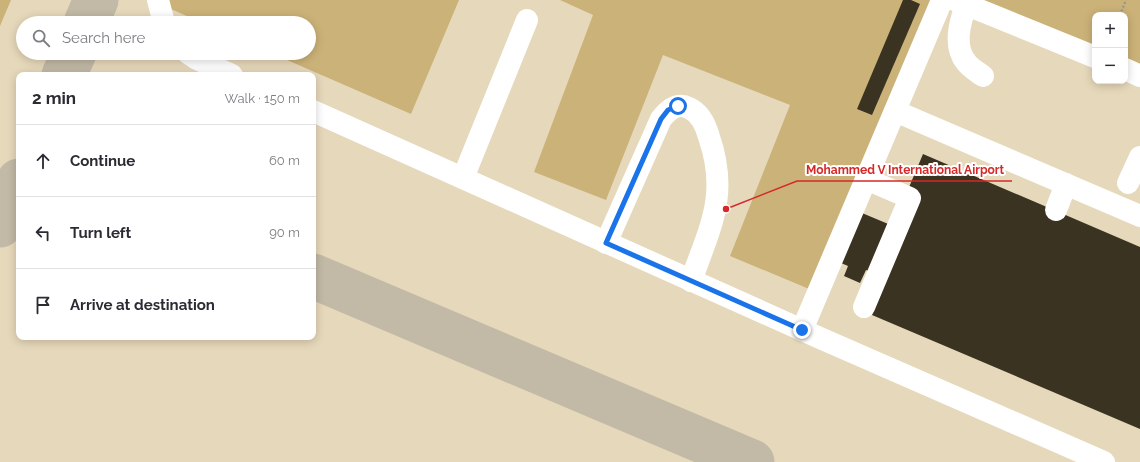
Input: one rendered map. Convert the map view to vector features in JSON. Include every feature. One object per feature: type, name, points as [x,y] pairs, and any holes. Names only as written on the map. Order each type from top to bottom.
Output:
[{"type":"lane","points":[[158,0],[162,16]]},
{"type":"lane","points":[[802,330],[942,0]]},
{"type":"lane","points":[[983,76],[966,64],[961,52],[960,25],[967,3],[1092,56]]},
{"type":"lane","points":[[463,178],[527,20]]},
{"type":"lane","points":[[199,60],[225,72]]},
{"type":"lane","points":[[1128,71],[1140,76]]},
{"type":"lane","points":[[606,243],[661,119],[668,110],[678,106],[689,108],[698,114],[707,129],[714,150],[719,186],[715,210],[691,281]]},
{"type":"lane","points":[[895,111],[1140,216]]},
{"type":"lane","points":[[316,112],[691,281],[1104,462]]},
{"type":"lane","points":[[1128,183],[1140,157]]},
{"type":"lane","points":[[864,307],[910,198],[866,179]]},
{"type":"lane","points":[[1056,210],[1066,184]]},
{"type":"path","points":[[1121,12],[1126,0]]},
{"type":"shaded area","points":[[0,0],[1140,0],[1140,462],[0,462]]},
{"type":"shaded area","points":[[0,0],[11,0],[0,26]]},
{"type":"shaded area","points":[[158,0],[459,0],[411,114],[287,60],[316,60],[316,16],[187,16],[157,3]]},
{"type":"shaded area","points":[[560,0],[939,0],[814,291],[730,256],[790,105],[663,55],[606,200],[534,172],[593,15]]},
{"type":"shaded area","points":[[949,0],[1140,0],[1140,81],[1128,76],[1128,12],[1092,12],[1092,61]]},
{"type":"building","points":[[903,0],[911,0],[920,4],[872,115],[857,109]]},
{"type":"building","points":[[923,154],[1140,247],[1140,429],[872,315],[880,296],[907,192]]},
{"type":"building","points":[[862,213],[893,226],[874,273],[866,270],[860,283],[844,276],[848,266],[841,263]]},
{"type":"taxiway","points":[[89,16],[96,0]]},
{"type":"taxiway","points":[[65,72],[71,60]]},
{"type":"taxiway","points":[[0,225],[16,188]]},
{"type":"taxiway","points":[[316,277],[752,462]]},
{"type":"place","name":"Mohammed V International Airport","points":[[726,209]]},
{"type":"route","points":[[678,106],[668,110],[661,119],[606,243],[802,330]]}]
